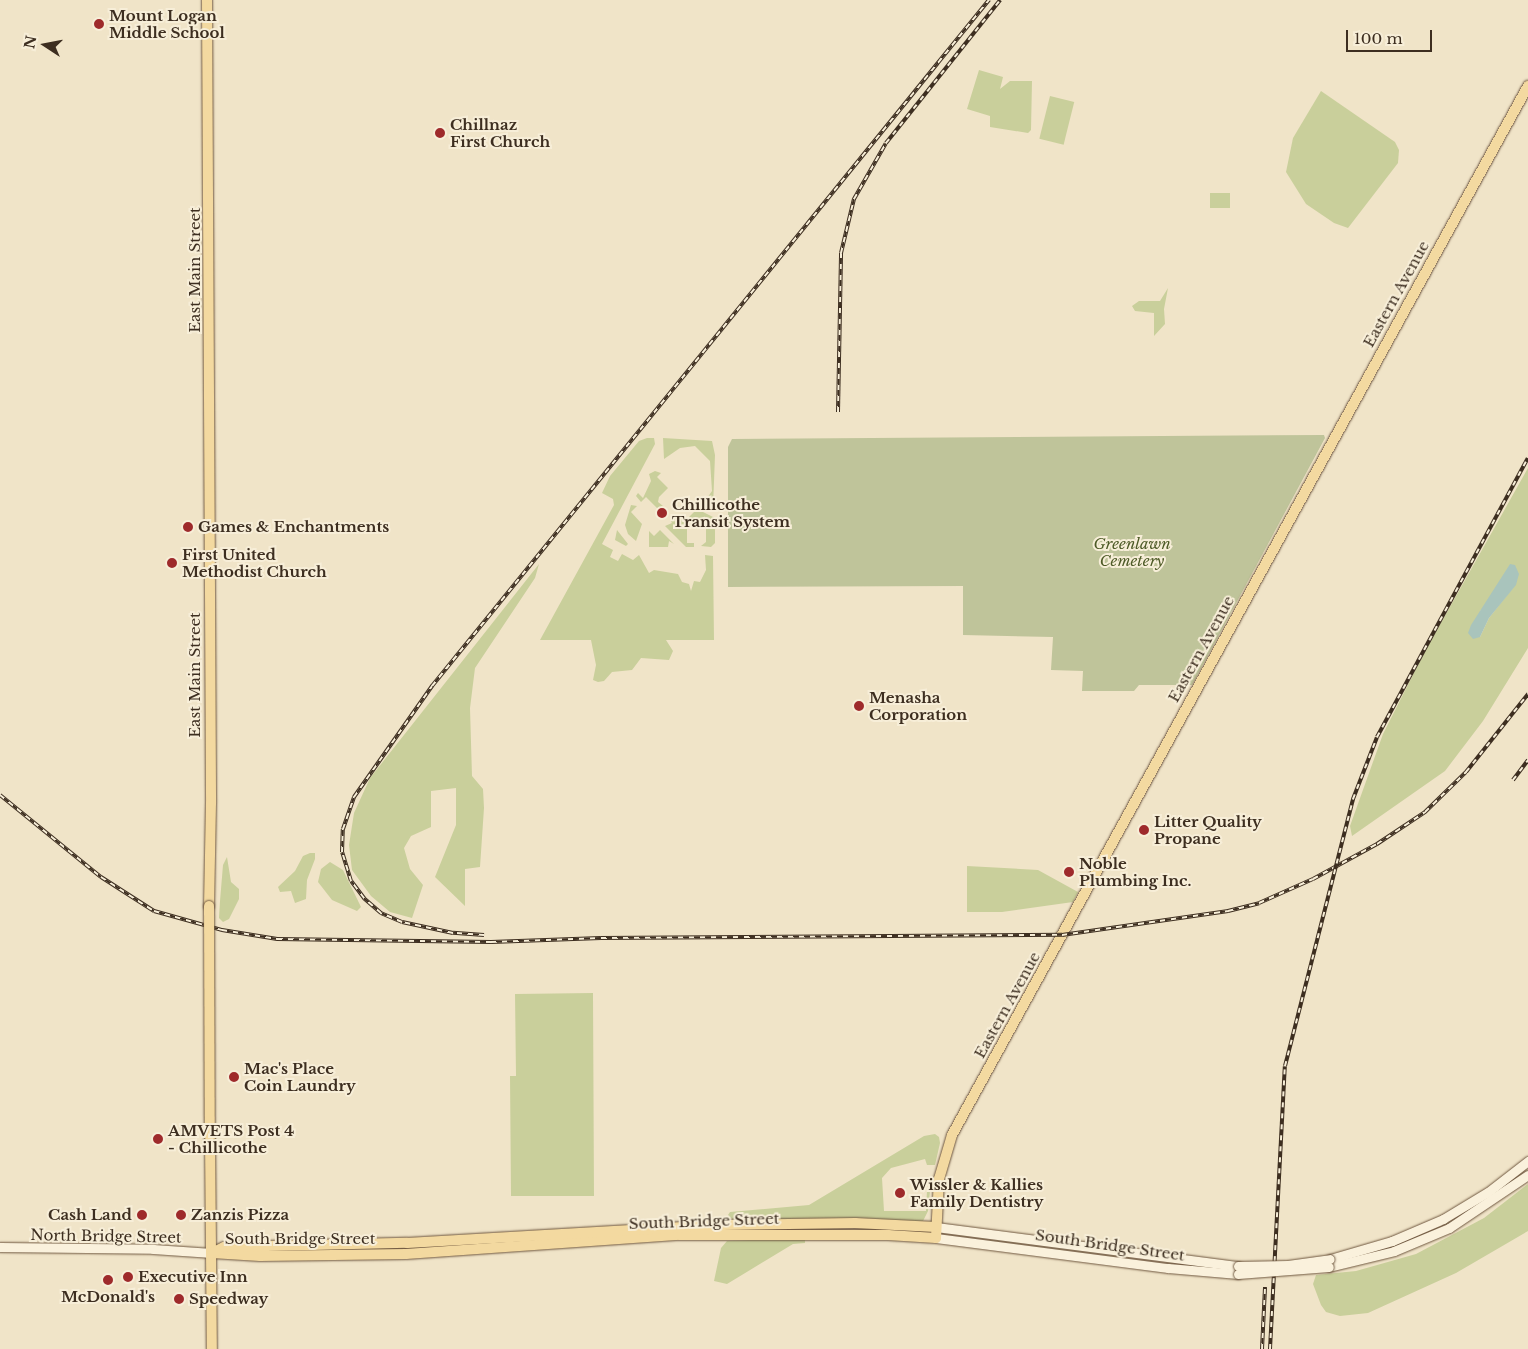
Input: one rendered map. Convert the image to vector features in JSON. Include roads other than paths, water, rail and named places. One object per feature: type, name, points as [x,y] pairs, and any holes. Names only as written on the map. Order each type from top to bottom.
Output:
[{"type":"main road","name":"East Main Street","points":[[207,0],[212,1349]]},
{"type":"main road","name":"Eastern Avenue","points":[[936,1233],[939,1179],[952,1135],[1528,86]]},
{"type":"main road","name":"South Bridge Street","points":[[1329,1263],[1392,1241],[1443,1219],[1488,1192],[1528,1161]]},
{"type":"main road","name":"South Bridge Street","points":[[212,1253],[224,1247],[408,1243],[714,1225],[855,1223],[1238,1270],[1329,1263],[1394,1251],[1449,1228],[1528,1176]]},
{"type":"main road","name":"North Bridge Street","points":[[0,1247],[153,1249],[212,1253]]},
{"type":"water","points":[[1510,564],[1515,565],[1519,574],[1516,585],[1489,618],[1480,637],[1473,639],[1468,633],[1471,625]]},
{"type":"railway","points":[[484,935],[453,933],[402,922],[381,913],[364,898],[351,881],[342,852],[343,829],[354,797],[432,686],[989,0]]},
{"type":"railway","points":[[838,412],[841,253],[854,199],[886,143],[1000,0]]},
{"type":"railway","points":[[1270,1349],[1285,1066],[1353,799],[1377,737],[1528,458]]},
{"type":"railway","points":[[0,795],[101,877],[154,911],[222,930],[277,939],[491,942],[601,938],[1062,935],[1228,911],[1259,903],[1313,879],[1377,844],[1425,812],[1466,772],[1528,694]]},
{"type":"railway","points":[[1513,780],[1528,760]]},
{"type":"railway","points":[[1262,1349],[1265,1287]]},
{"type":"place","name":"Mount Logan Middle School","points":[[99,24]]},
{"type":"place","name":"Chillnaz First Church","points":[[440,133]]},
{"type":"place","name":"Chillicothe Transit System","points":[[662,513]]},
{"type":"place","name":"Games & Enchantments","points":[[188,527]]},
{"type":"place","name":"First United Methodist Church","points":[[172,563]]},
{"type":"place","name":"Menasha Corporation","points":[[859,706]]},
{"type":"place","name":"Litter Quality Propane","points":[[1144,830]]},
{"type":"place","name":"Noble Plumbing Inc.","points":[[1069,872]]},
{"type":"place","name":"Mac's Place Coin Laundry","points":[[234,1077]]},
{"type":"place","name":"AMVETS Post 4 - Chillicothe","points":[[158,1139]]},
{"type":"place","name":"Wissler & Kallies Family Dentistry","points":[[900,1193]]},
{"type":"place","name":"Cash Land","points":[[142,1215]]},
{"type":"place","name":"Zanzis Pizza","points":[[181,1215]]},
{"type":"place","name":"Executive Inn","points":[[128,1277]]},
{"type":"place","name":"McDonald's","points":[[108,1280]]},
{"type":"place","name":"Speedway","points":[[179,1299]]},
{"type":"park label","name":"Greenlawn Cemetery","points":[[1132,552]]}]
